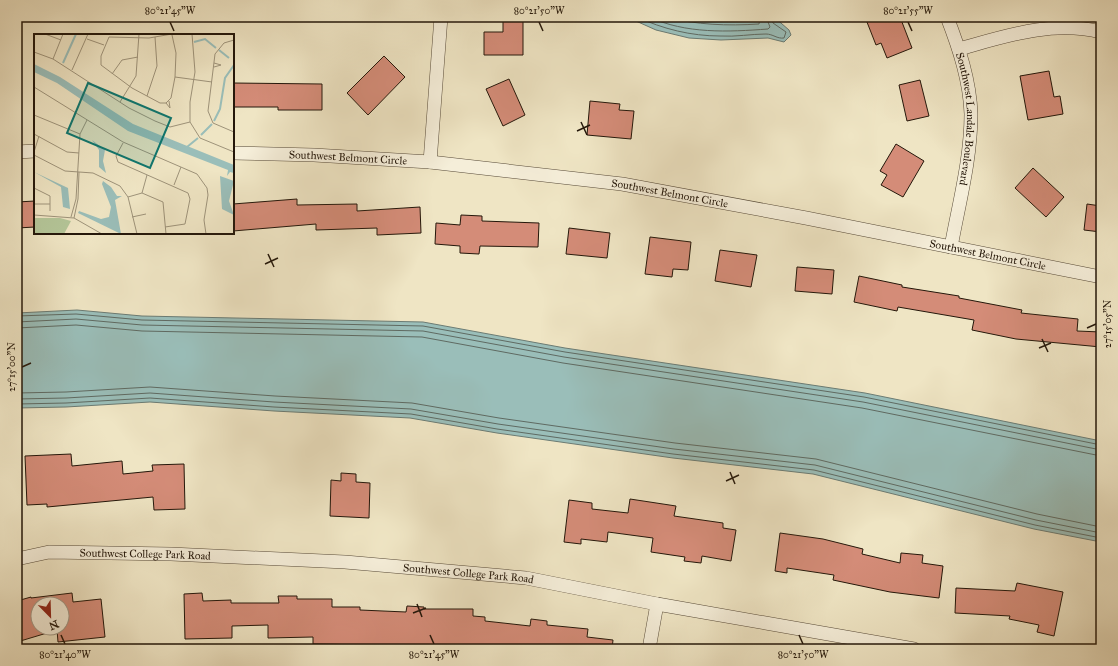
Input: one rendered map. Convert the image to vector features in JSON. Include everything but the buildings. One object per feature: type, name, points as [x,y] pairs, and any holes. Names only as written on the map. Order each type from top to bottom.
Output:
[{"type":"street","points":[[430,162],[442,17]]},
{"type":"street","name":"Southwest Landale Boulevard","points":[[947,17],[959,49],[969,98],[970,146],[951,247]]},
{"type":"street","points":[[959,49],[1023,30],[1081,27],[1101,32]]},
{"type":"street","points":[[17,152],[34,151]]},
{"type":"street","name":"Southwest Belmont Circle","points":[[234,153],[314,155],[430,162],[622,184],[1101,277]]},
{"type":"street","name":"Southwest College Park Road","points":[[17,559],[48,552],[170,554],[345,562],[526,578],[657,604],[914,649]]},
{"type":"street","points":[[649,649],[657,604]]},
{"type":"water","points":[[627,17],[774,17],[789,30],[791,35],[784,42],[768,38],[721,40],[689,38],[656,30]]},
{"type":"water","points":[[77,310],[142,316],[423,322],[565,348],[865,393],[1101,441],[1101,542],[1034,529],[813,474],[673,458],[497,433],[410,418],[274,411],[150,402],[66,407],[17,408],[17,313]]}]
